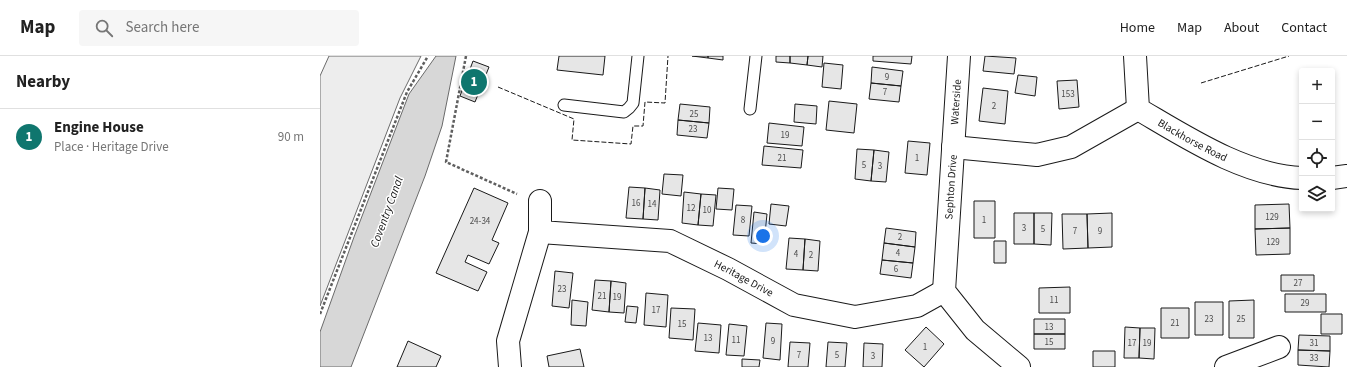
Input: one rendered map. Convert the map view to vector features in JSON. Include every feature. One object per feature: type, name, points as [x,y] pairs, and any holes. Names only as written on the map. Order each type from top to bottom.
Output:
[{"type":"street","name":"Waterside","points":[[953,147],[959,56]]},
{"type":"street","points":[[1135,56],[1138,109]]},
{"type":"street","name":"Sephton Drive","points":[[944,291],[953,147],[1037,155],[1071,147],[1138,109]]},
{"type":"street","name":"Blackhorse Road","points":[[1138,109],[1188,139],[1228,159],[1270,173],[1299,178]]},
{"type":"street","points":[[1335,178],[1347,176]]},
{"type":"street","points":[[510,367],[508,341],[540,232],[540,201]]},
{"type":"street","name":"Heritage Drive","points":[[540,232],[670,240],[728,269],[794,305],[855,317],[917,306],[944,291]]},
{"type":"street","points":[[944,291],[975,330],[1019,367]]},
{"type":"street","points":[[1226,367],[1253,362],[1279,347]]},
{"type":"lane","points":[[564,105],[624,112],[633,103],[638,56]]},
{"type":"lane","points":[[750,109],[756,56]]},
{"type":"path","points":[[320,314],[407,92],[428,56]]},
{"type":"path","points":[[466,56],[446,162],[529,199],[540,201]]},
{"type":"shaded area","points":[[329,56],[421,56],[400,98],[320,306],[320,76]]},
{"type":"water","name":"Coventry Canal","points":[[436,56],[456,56],[442,126],[425,176],[351,367],[320,367],[320,332],[354,237],[409,94]]},
{"type":"building","points":[[559,56],[605,56],[603,75],[557,70]]},
{"type":"building","points":[[692,56],[708,56],[708,58]]},
{"type":"building","points":[[708,56],[723,56],[723,60],[708,58]]},
{"type":"building","points":[[776,56],[790,56],[790,63],[776,62]]},
{"type":"building","points":[[790,56],[808,56],[807,65],[790,63]]},
{"type":"building","points":[[808,56],[823,56],[822,67],[807,65]]},
{"type":"building","points":[[873,56],[912,56],[911,64],[873,61]]},
{"type":"building","points":[[985,56],[1016,58],[1014,74],[983,71]]},
{"type":"building","points":[[473,61],[489,67],[475,102],[460,96]]},
{"type":"building","points":[[824,63],[843,65],[841,89],[822,87]]},
{"type":"building","points":[[872,67],[903,71],[901,86],[871,83]]},
{"type":"building","points":[[1018,75],[1037,77],[1035,96],[1015,93]]},
{"type":"building","points":[[1077,80],[1079,107],[1059,109],[1057,81]]},
{"type":"building","points":[[871,83],[901,86],[899,102],[869,99]]},
{"type":"building","points":[[983,88],[1008,91],[1005,124],[979,121]]},
{"type":"building","points":[[829,101],[857,104],[854,133],[826,130]]},
{"type":"building","points":[[680,104],[710,107],[709,123],[678,120]]},
{"type":"building","points":[[795,104],[817,106],[816,124],[794,122]]},
{"type":"building","points":[[678,120],[709,123],[707,138],[677,135]]},
{"type":"building","points":[[769,123],[804,127],[802,146],[767,143]]},
{"type":"building","points":[[908,141],[930,143],[927,175],[905,173]]},
{"type":"building","points":[[764,146],[803,150],[801,168],[762,165]]},
{"type":"building","points":[[857,149],[874,150],[871,181],[855,179]]},
{"type":"building","points":[[874,150],[889,152],[886,182],[871,181]]},
{"type":"building","points":[[664,174],[683,175],[681,196],[662,194]]},
{"type":"building","points":[[629,187],[645,188],[643,219],[626,218]]},
{"type":"building","points":[[474,188],[508,203],[492,240],[499,243],[489,264],[468,255],[465,262],[487,272],[478,291],[436,273]]},
{"type":"building","points":[[645,188],[660,190],[658,220],[643,219]]},
{"type":"building","points":[[718,188],[734,189],[732,210],[716,209]]},
{"type":"building","points":[[684,192],[701,194],[698,225],[682,223]]},
{"type":"building","points":[[701,194],[716,195],[713,226],[698,225]]},
{"type":"building","points":[[974,201],[995,201],[995,238],[974,238]]},
{"type":"building","points":[[771,204],[789,206],[786,226],[769,224]]},
{"type":"building","points":[[1289,204],[1290,228],[1255,229],[1255,205]]},
{"type":"building","points":[[736,205],[752,206],[749,236],[733,235]]},
{"type":"building","points":[[754,212],[767,214],[764,244],[751,243]]},
{"type":"building","points":[[1014,213],[1034,213],[1034,244],[1014,244]]},
{"type":"building","points":[[1034,213],[1052,213],[1051,245],[1034,244]]},
{"type":"building","points":[[1112,213],[1112,247],[1088,248],[1087,214]]},
{"type":"building","points":[[1062,214],[1087,214],[1088,248],[1063,249]]},
{"type":"building","points":[[886,228],[916,232],[915,247],[884,243]]},
{"type":"building","points":[[1290,228],[1290,254],[1256,255],[1255,229]]},
{"type":"building","points":[[789,238],[805,239],[803,270],[786,269]]},
{"type":"building","points":[[805,239],[820,241],[818,271],[803,270]]},
{"type":"building","points":[[994,241],[1006,241],[1006,263],[994,263]]},
{"type":"building","points":[[884,243],[915,247],[913,263],[882,260]]},
{"type":"building","points":[[882,260],[913,263],[911,278],[880,274]]},
{"type":"building","points":[[555,271],[573,273],[569,308],[552,306]]},
{"type":"building","points":[[1281,275],[1314,275],[1314,291],[1281,291]]},
{"type":"building","points":[[595,280],[611,281],[609,312],[592,310]]},
{"type":"building","points":[[611,281],[626,283],[624,313],[609,312]]},
{"type":"building","points":[[1070,287],[1070,313],[1039,313],[1039,288]]},
{"type":"building","points":[[646,293],[668,295],[666,327],[644,325]]},
{"type":"building","points":[[1285,294],[1326,294],[1326,312],[1285,312]]},
{"type":"building","points":[[572,300],[588,302],[586,326],[571,325]]},
{"type":"building","points":[[1254,300],[1254,338],[1229,338],[1229,301]]},
{"type":"building","points":[[1195,302],[1223,302],[1223,335],[1195,335]]},
{"type":"building","points":[[627,306],[638,307],[636,323],[625,322]]},
{"type":"building","points":[[671,308],[695,309],[693,340],[669,338]]},
{"type":"building","points":[[1161,308],[1189,308],[1189,338],[1161,338]]},
{"type":"building","points":[[1321,314],[1342,314],[1342,334],[1321,334]]},
{"type":"building","points":[[1034,319],[1065,319],[1065,334],[1034,334]]},
{"type":"building","points":[[698,323],[721,325],[719,353],[695,351]]},
{"type":"building","points":[[766,323],[782,324],[780,360],[763,358]]},
{"type":"building","points":[[729,324],[747,326],[744,356],[726,355]]},
{"type":"building","points":[[926,327],[944,344],[924,367],[905,350]]},
{"type":"building","points":[[1125,327],[1140,328],[1139,358],[1124,358]]},
{"type":"building","points":[[1140,328],[1155,328],[1154,359],[1139,358]]},
{"type":"building","points":[[1034,334],[1065,334],[1065,349],[1034,349]]},
{"type":"building","points":[[1299,335],[1330,336],[1330,351],[1298,350]]},
{"type":"building","points":[[408,341],[441,356],[436,367],[397,367]]},
{"type":"building","points":[[790,342],[810,343],[808,367],[788,367]]},
{"type":"building","points":[[828,342],[847,343],[845,367],[826,367]]},
{"type":"building","points":[[864,343],[883,344],[882,367],[863,367]]},
{"type":"building","points":[[580,349],[584,367],[549,367],[547,356]]},
{"type":"building","points":[[1298,350],[1330,351],[1329,367],[1298,365]]},
{"type":"building","points":[[1093,351],[1115,351],[1115,367],[1093,367]]},
{"type":"building","points":[[742,359],[760,360],[759,367],[742,367]]},
{"type":"fence","points":[[498,87],[574,119],[572,140],[631,144],[633,126],[643,126],[645,102],[665,103],[668,56]]},
{"type":"fence","points":[[1201,83],[1289,56]]},
{"type":"place","name":"Engine House","points":[[474,82]]}]
